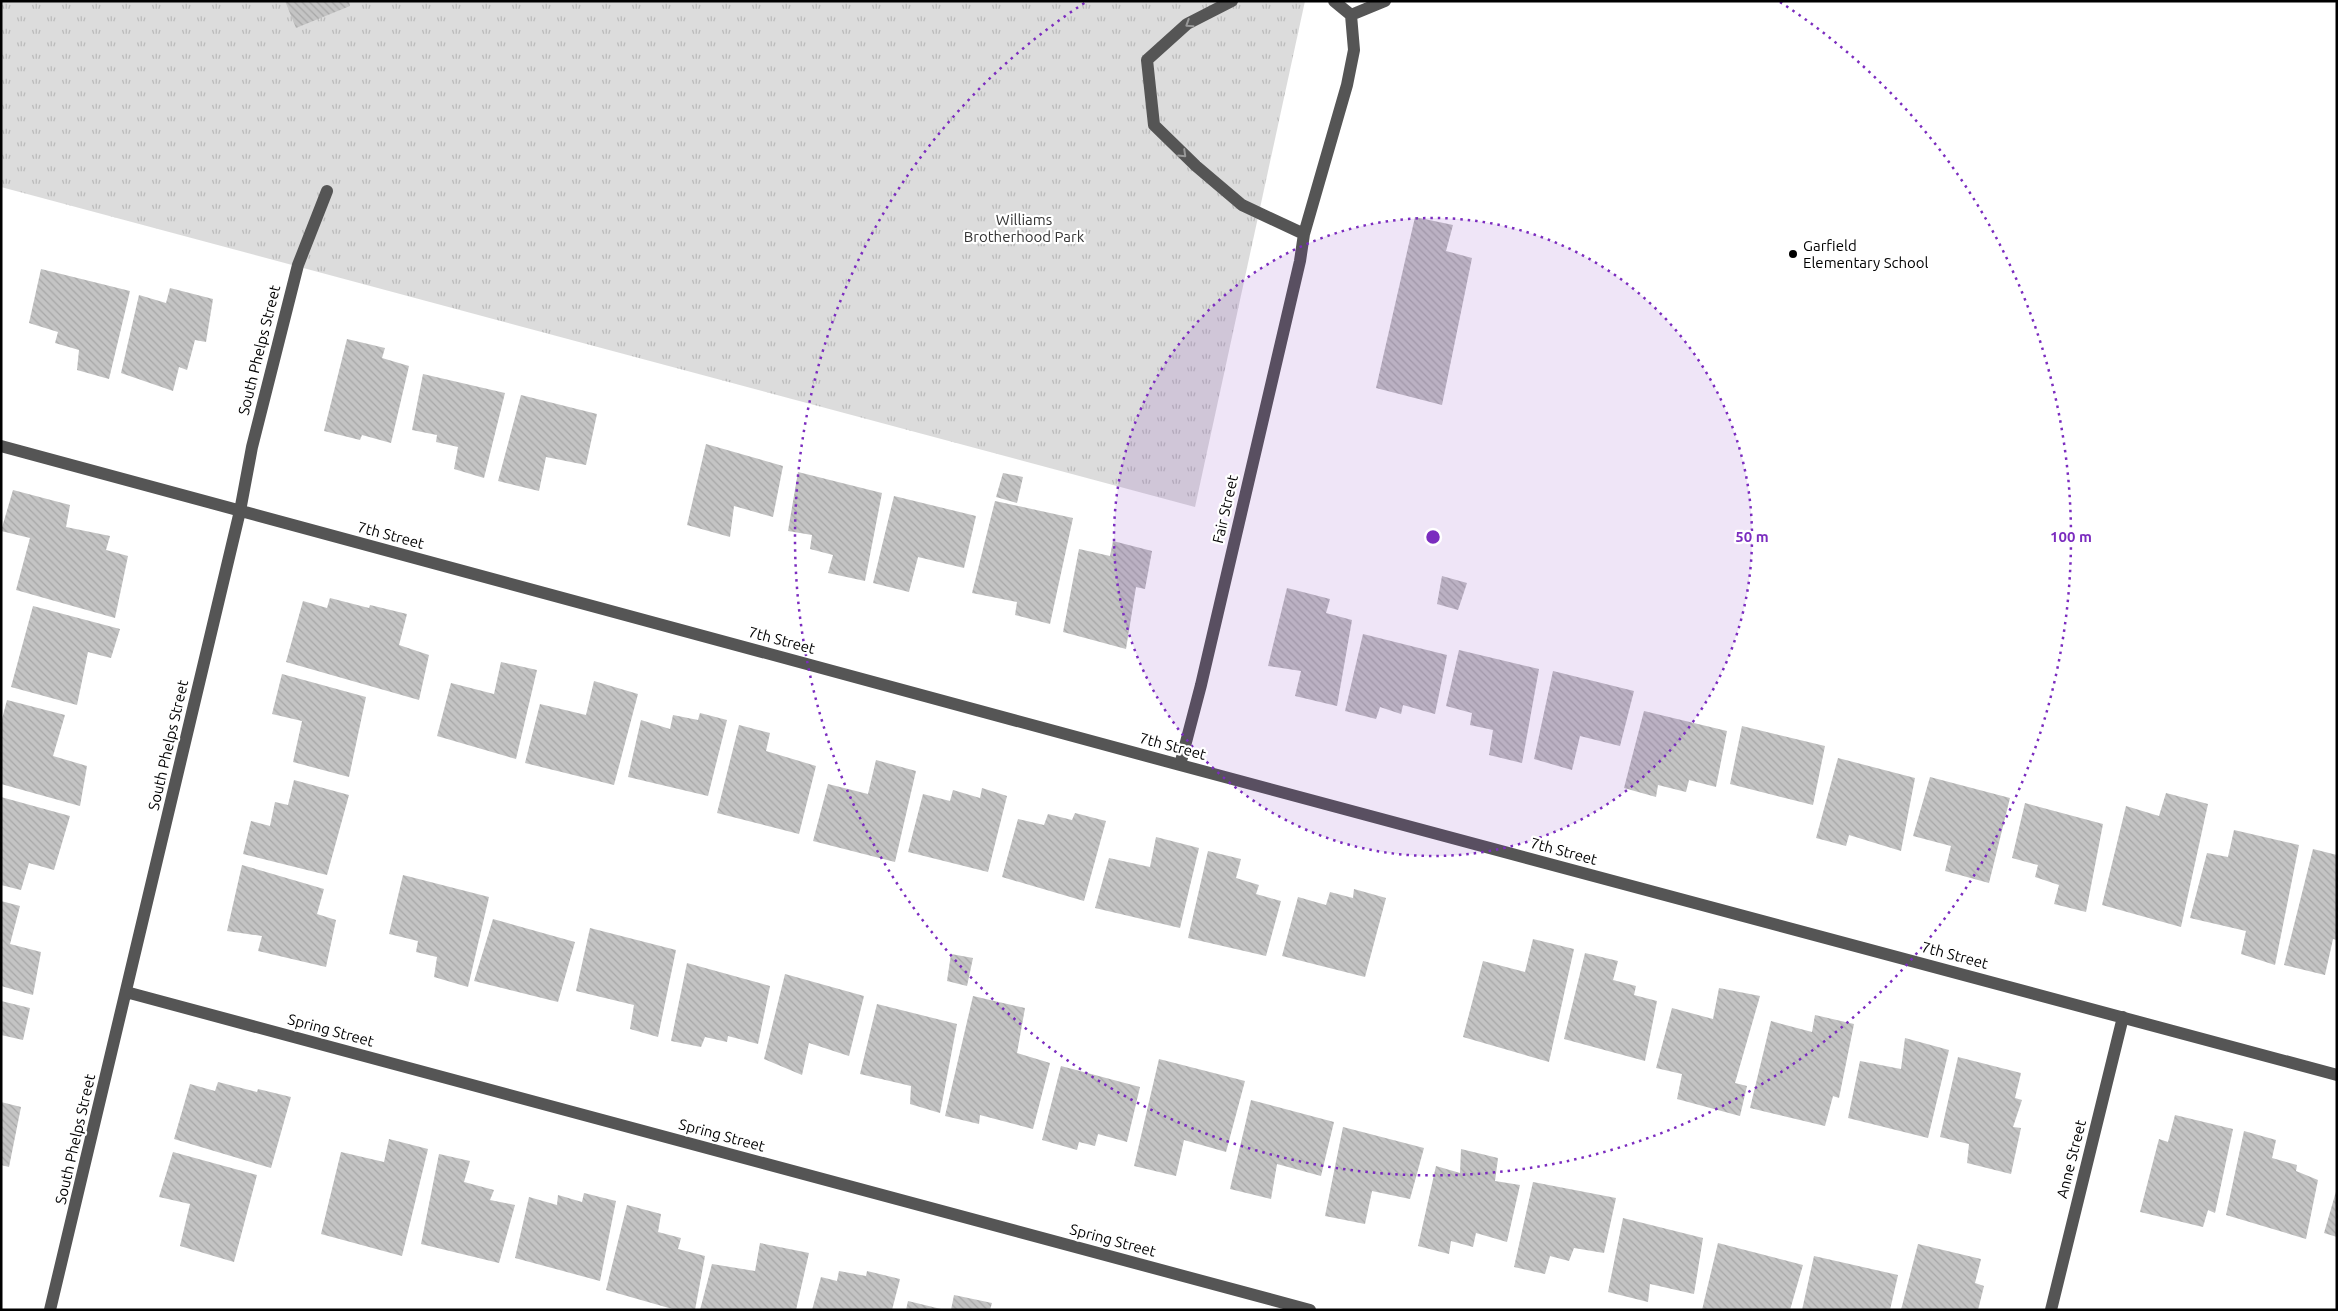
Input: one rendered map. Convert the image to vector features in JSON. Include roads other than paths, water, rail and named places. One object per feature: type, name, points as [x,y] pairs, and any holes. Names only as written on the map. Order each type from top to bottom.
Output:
[{"type":"street","points":[[1232,1],[1187,24],[1146,60],[1154,125],[1196,166],[1242,205],[1304,234]]},
{"type":"street","points":[[1334,1],[1351,15],[1385,1]]},
{"type":"street","name":"Fair Street","points":[[1180,765],[1201,685],[1300,261],[1304,234],[1347,85],[1354,50],[1351,15]]},
{"type":"street","name":"South Phelps Street","points":[[50,1310],[240,510],[252,446],[298,265],[326,191]]},
{"type":"street","name":"7th Street","points":[[1,446],[1180,765],[2337,1074]]},
{"type":"street","name":"Spring Street","points":[[126,992],[1310,1310]]},
{"type":"street","name":"Anne Street","points":[[2051,1310],[2123,1017]]},
{"type":"place","name":"Garfield Elementary School","points":[[1793,254]]},
{"type":"park label","name":"Williams Brotherhood Park","points":[[1024,228]]}]
